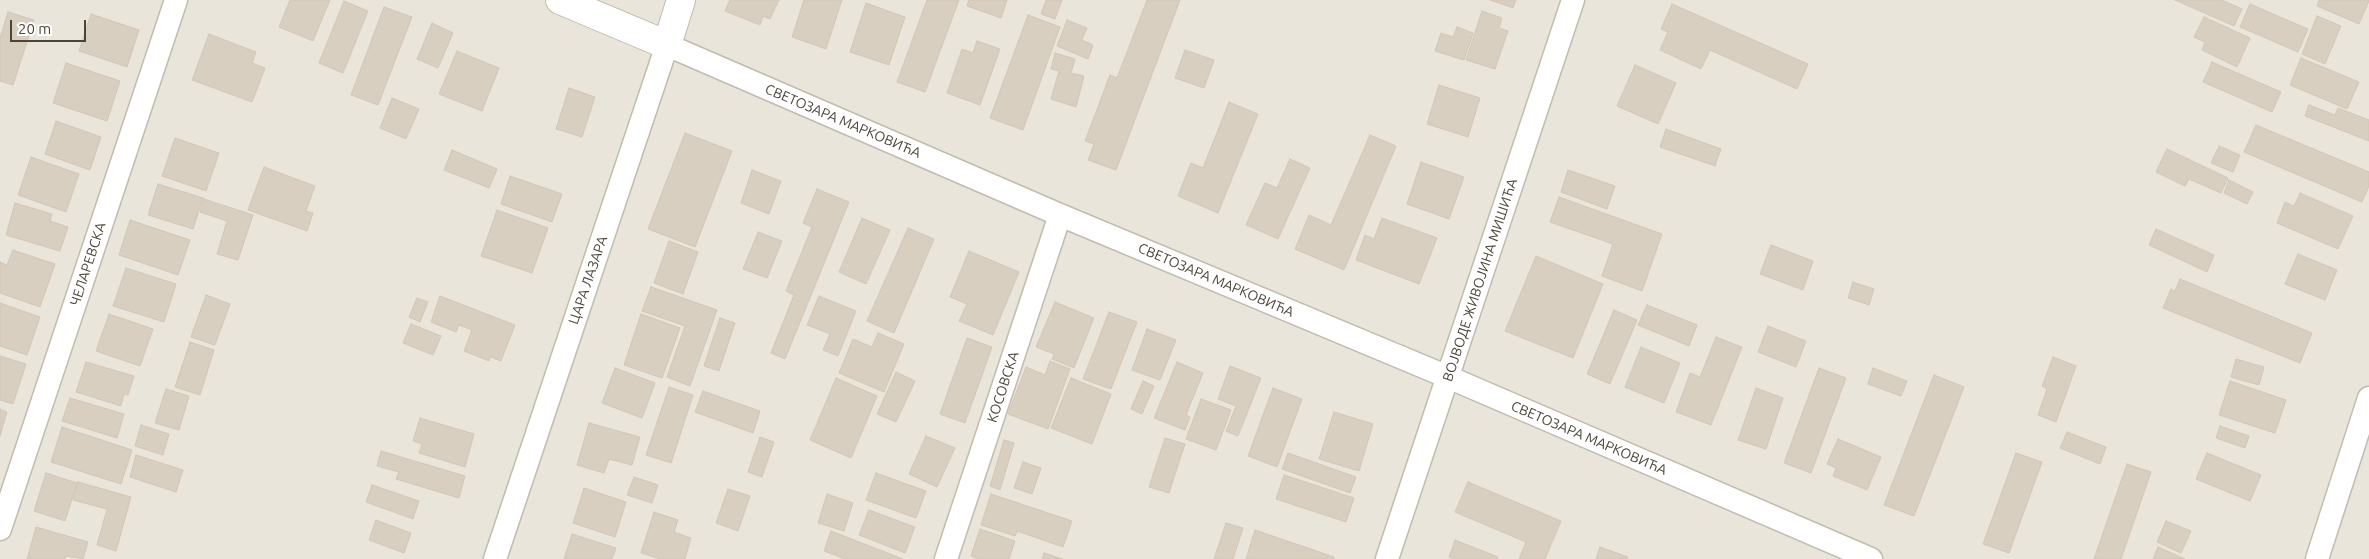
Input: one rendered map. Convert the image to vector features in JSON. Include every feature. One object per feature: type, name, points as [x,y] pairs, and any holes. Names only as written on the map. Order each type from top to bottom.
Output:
[{"type":"street","name":"ЧЕЛАРЕВСКА","points":[[0,529],[176,0]]},
{"type":"street","name":"СВЕТОЗАРА МАРКОВИЋА","points":[[560,0],[667,44],[1060,215],[1448,378],[1844,554],[1871,559]]},
{"type":"street","name":"ЦАРА ЛАЗАРА","points":[[495,559],[682,0]]},
{"type":"street","name":"ВОЈВОДЕ ЖИВОЈИНА МИШИЋА","points":[[1387,559],[1573,0]]},
{"type":"street","name":"КОСОВСКА","points":[[946,559],[1060,215]]},
{"type":"street","points":[[2317,559],[2369,398]]},
{"type":"shaded area","points":[[0,0],[2369,0],[2369,559],[0,559]]},
{"type":"building","points":[[290,0],[330,0],[313,41],[279,27]]},
{"type":"building","points":[[730,0],[779,0],[770,19],[763,16],[760,25],[725,11]]},
{"type":"building","points":[[804,0],[842,0],[826,49],[792,37]]},
{"type":"building","points":[[927,0],[959,0],[925,92],[897,82]]},
{"type":"building","points":[[969,0],[1007,0],[1001,18],[967,6]]},
{"type":"building","points":[[1046,0],[1062,0],[1055,19],[1041,14]]},
{"type":"building","points":[[1147,0],[1180,0],[1116,170],[1088,160],[1094,144],[1085,141],[1110,75],[1117,78]]},
{"type":"building","points":[[1490,0],[1516,0],[1513,8]]},
{"type":"building","points":[[2175,0],[2222,0],[2242,9],[2234,26]]},
{"type":"building","points":[[2319,0],[2369,1],[2359,24],[2317,6]]},
{"type":"building","points":[[344,1],[368,11],[343,73],[319,63]]},
{"type":"building","points":[[866,3],[905,17],[889,65],[850,52]]},
{"type":"building","points":[[1672,4],[1808,64],[1797,89],[1710,50],[1701,69],[1660,50],[1668,32],[1661,29]]},
{"type":"building","points":[[2250,4],[2308,29],[2298,52],[2240,27]]},
{"type":"building","points":[[384,7],[412,17],[378,105],[351,95]]},
{"type":"building","points":[[1482,11],[1502,18],[1499,28],[1508,31],[1495,69],[1466,60]]},
{"type":"building","points":[[8,12],[34,20],[13,85],[0,81],[0,38]]},
{"type":"building","points":[[91,14],[139,30],[127,67],[79,51]]},
{"type":"building","points":[[1028,15],[1060,27],[1023,130],[990,118]]},
{"type":"building","points":[[2317,16],[2341,26],[2325,64],[2302,54]]},
{"type":"building","points":[[2204,17],[2250,38],[2237,67],[2202,50],[2205,42],[2194,37]]},
{"type":"building","points":[[1067,20],[1087,28],[1082,40],[1093,45],[1088,59],[1057,46]]},
{"type":"building","points":[[432,23],[453,33],[438,68],[417,59]]},
{"type":"building","points":[[1457,27],[1473,33],[1464,60],[1435,51],[1441,33],[1453,37]]},
{"type":"building","points":[[209,34],[256,52],[252,63],[265,68],[252,102],[192,80]]},
{"type":"building","points":[[977,41],[1000,49],[980,105],[947,93],[962,49],[973,53]]},
{"type":"building","points":[[1185,50],[1214,60],[1204,88],[1175,78]]},
{"type":"building","points":[[457,51],[499,68],[482,111],[439,94]]},
{"type":"building","points":[[1055,53],[1075,59],[1071,73],[1084,76],[1076,107],[1051,99],[1059,71],[1051,69]]},
{"type":"building","points":[[2301,58],[2359,82],[2347,109],[2290,85]]},
{"type":"building","points":[[2212,62],[2281,92],[2272,112],[2203,82]]},
{"type":"building","points":[[66,63],[120,81],[107,121],[53,103]]},
{"type":"building","points":[[1635,65],[1676,83],[1658,124],[1617,106]]},
{"type":"building","points":[[1439,85],[1480,98],[1468,137],[1427,124]]},
{"type":"building","points":[[569,88],[595,97],[582,137],[556,129]]},
{"type":"building","points":[[392,98],[419,109],[406,139],[380,128]]},
{"type":"building","points":[[1229,102],[1258,114],[1218,213],[1178,196],[1191,163],[1203,168]]},
{"type":"building","points":[[2309,105],[2335,115],[2338,108],[2369,120],[2369,141],[2305,116]]},
{"type":"building","points":[[56,121],[101,137],[90,170],[45,154]]},
{"type":"building","points":[[2256,125],[2369,172],[2369,186],[2362,202],[2244,152]]},
{"type":"building","points":[[1666,129],[1721,149],[1715,166],[1660,147]]},
{"type":"building","points":[[685,133],[732,151],[695,247],[648,229]]},
{"type":"building","points":[[1370,135],[1396,146],[1344,270],[1295,249],[1309,215],[1331,225]]},
{"type":"building","points":[[175,138],[219,153],[206,191],[162,176]]},
{"type":"building","points":[[2219,146],[2240,155],[2233,172],[2211,163]]},
{"type":"building","points":[[2167,149],[2228,178],[2221,193],[2189,179],[2185,186],[2156,172]]},
{"type":"building","points":[[452,150],[497,169],[489,188],[444,170]]},
{"type":"building","points":[[31,157],[79,174],[66,212],[18,195]]},
{"type":"building","points":[[1290,159],[1310,168],[1278,239],[1246,225],[1265,183],[1277,188]]},
{"type":"building","points":[[1421,162],[1464,177],[1449,219],[1407,204]]},
{"type":"building","points":[[264,167],[315,186],[306,211],[313,213],[307,231],[248,210]]},
{"type":"building","points":[[752,170],[781,181],[769,214],[741,203]]},
{"type":"building","points":[[1568,170],[1615,186],[1607,209],[1561,192]]},
{"type":"building","points":[[510,176],[562,194],[552,222],[501,204]]},
{"type":"building","points":[[2229,180],[2253,192],[2247,204],[2224,193]]},
{"type":"building","points":[[158,184],[203,198],[193,229],[148,215]]},
{"type":"building","points":[[817,189],[849,202],[785,359],[771,353],[794,295],[786,291],[812,227],[803,223]]},
{"type":"building","points":[[2300,193],[2353,216],[2338,249],[2277,223],[2285,202],[2294,206]]},
{"type":"building","points":[[1559,197],[1662,234],[1642,291],[1602,276],[1613,244],[1550,222]]},
{"type":"building","points":[[204,199],[253,215],[238,260],[217,254],[227,221],[200,212]]},
{"type":"building","points":[[15,203],[52,214],[50,221],[68,227],[60,251],[6,235]]},
{"type":"building","points":[[497,210],[548,228],[532,273],[481,256]]},
{"type":"building","points":[[862,218],[890,230],[866,284],[839,272]]},
{"type":"building","points":[[1382,218],[1437,238],[1419,284],[1356,260],[1365,235],[1374,239]]},
{"type":"building","points":[[130,220],[190,240],[178,275],[119,255]]},
{"type":"building","points":[[908,228],[934,239],[894,333],[867,321]]},
{"type":"building","points":[[2156,229],[2214,255],[2207,272],[2149,245]]},
{"type":"building","points":[[758,232],[782,241],[767,278],[743,269]]},
{"type":"building","points":[[669,241],[698,252],[683,294],[654,283]]},
{"type":"building","points":[[1771,245],[1813,261],[1803,290],[1760,274]]},
{"type":"building","points":[[13,250],[55,264],[40,307],[0,293],[0,262],[7,265]]},
{"type":"building","points":[[969,251],[1019,272],[993,335],[959,321],[967,304],[950,297]]},
{"type":"building","points":[[2298,254],[2337,270],[2325,300],[2285,284]]},
{"type":"building","points":[[1536,256],[1603,284],[1573,358],[1505,331]]},
{"type":"building","points":[[126,268],[176,284],[164,322],[113,306]]},
{"type":"building","points":[[2180,279],[2312,333],[2300,363],[2163,308],[2171,289],[2175,291]]},
{"type":"building","points":[[1853,282],[1874,289],[1869,305],[1848,298]]},
{"type":"building","points":[[651,287],[717,310],[690,386],[667,377],[685,326],[642,311]]},
{"type":"building","points":[[206,295],[230,304],[215,345],[191,337]]},
{"type":"building","points":[[440,296],[515,325],[501,361],[490,357],[489,361],[464,351],[472,330],[459,325],[456,332],[431,322]]},
{"type":"building","points":[[819,296],[856,311],[838,356],[823,350],[830,334],[807,325]]},
{"type":"building","points":[[417,298],[428,302],[420,322],[409,317]]},
{"type":"building","points":[[1055,302],[1094,318],[1074,368],[1052,359],[1054,354],[1036,347]]},
{"type":"building","points":[[0,303],[40,317],[27,355],[0,346]]},
{"type":"building","points":[[1647,305],[1697,325],[1689,346],[1638,325]]},
{"type":"building","points":[[1614,310],[1637,320],[1610,384],[1587,374]]},
{"type":"building","points":[[1109,312],[1137,322],[1111,389],[1083,379]]},
{"type":"building","points":[[109,314],[153,329],[140,366],[96,351]]},
{"type":"building","points":[[641,314],[680,328],[662,378],[624,365]]},
{"type":"building","points":[[720,318],[735,323],[719,371],[704,366]]},
{"type":"building","points":[[411,324],[441,336],[433,355],[403,343]]},
{"type":"building","points":[[1768,326],[1806,341],[1796,367],[1758,352]]},
{"type":"building","points":[[1147,329],[1176,340],[1160,380],[1132,370]]},
{"type":"building","points":[[878,333],[904,344],[884,392],[839,373],[853,339],[872,347]]},
{"type":"building","points":[[1716,337],[1742,347],[1711,425],[1676,412],[1690,373],[1700,377]]},
{"type":"building","points":[[967,338],[992,347],[965,423],[940,414]]},
{"type":"building","points":[[190,342],[214,350],[200,395],[175,387]]},
{"type":"building","points":[[1641,347],[1680,363],[1664,403],[1625,387]]},
{"type":"building","points":[[0,356],[26,364],[13,404],[0,400]]},
{"type":"building","points":[[2053,357],[2076,366],[2056,422],[2038,415],[2047,389],[2042,386]]},
{"type":"building","points":[[2236,359],[2264,367],[2259,385],[2231,377]]},
{"type":"building","points":[[1050,361],[1070,369],[1048,429],[1008,414],[1026,367],[1045,375]]},
{"type":"building","points":[[86,362],[134,376],[128,395],[124,394],[121,406],[76,392]]},
{"type":"building","points":[[1177,362],[1203,373],[1186,415],[1190,417],[1185,430],[1154,418]]},
{"type":"building","points":[[1230,366],[1261,378],[1238,436],[1226,431],[1236,406],[1218,399]]},
{"type":"building","points":[[615,368],[655,383],[642,418],[602,403]]},
{"type":"building","points":[[1819,368],[1846,378],[1811,473],[1784,463]]},
{"type":"building","points":[[1873,368],[1907,381],[1901,396],[1868,384]]},
{"type":"building","points":[[896,372],[915,381],[896,422],[877,414]]},
{"type":"building","points":[[1934,375],[1964,387],[1914,516],[1884,505]]},
{"type":"building","points":[[836,378],[877,396],[851,458],[810,440]]},
{"type":"building","points":[[1071,378],[1111,394],[1092,444],[1051,428]]},
{"type":"building","points":[[1143,381],[1154,386],[1142,414],[1131,409]]},
{"type":"building","points":[[2230,381],[2286,400],[2275,433],[2219,415]]},
{"type":"building","points":[[669,387],[693,395],[671,463],[646,455]]},
{"type":"building","points":[[1273,388],[1302,399],[1277,467],[1248,456]]},
{"type":"building","points":[[1756,388],[1783,398],[1766,449],[1738,440]]},
{"type":"building","points":[[166,389],[189,396],[179,430],[155,423]]},
{"type":"building","points":[[703,391],[760,411],[753,433],[695,412]]},
{"type":"building","points":[[70,398],[124,414],[117,438],[62,421]]},
{"type":"building","points":[[1201,399],[1231,410],[1216,450],[1186,439]]},
{"type":"building","points":[[0,409],[7,412],[0,436]]},
{"type":"building","points":[[1334,412],[1373,424],[1359,471],[1319,459]]},
{"type":"building","points":[[420,418],[474,434],[465,467],[419,453],[422,444],[413,441]]},
{"type":"building","points":[[589,423],[640,437],[632,465],[609,459],[604,473],[577,465]]},
{"type":"building","points":[[141,425],[169,434],[163,455],[135,446]]},
{"type":"building","points":[[2220,426],[2249,436],[2245,448],[2216,438]]},
{"type":"building","points":[[62,427],[132,450],[121,484],[51,462]]},
{"type":"building","points":[[2067,432],[2106,447],[2100,464],[2060,448]]},
{"type":"building","points":[[926,436],[955,448],[937,487],[909,474]]},
{"type":"building","points":[[760,437],[774,442],[762,477],[748,472]]},
{"type":"building","points":[[1165,438],[1185,444],[1169,493],[1149,487]]},
{"type":"building","points":[[1838,439],[1881,457],[1867,490],[1833,476],[1836,468],[1827,464]]},
{"type":"building","points":[[1004,440],[1014,443],[1000,490],[990,486]]},
{"type":"building","points":[[381,451],[465,476],[459,498],[396,479],[399,472],[377,466]]},
{"type":"building","points":[[1288,453],[1356,477],[1350,493],[1282,469]]},
{"type":"building","points":[[2016,453],[2042,462],[2009,553],[1983,544]]},
{"type":"building","points":[[2207,453],[2261,475],[2250,501],[2196,479]]},
{"type":"building","points":[[136,455],[183,470],[176,492],[130,477]]},
{"type":"building","points":[[1023,462],[1041,468],[1032,494],[1014,488]]},
{"type":"building","points":[[2127,464],[2151,472],[2121,559],[2094,559]]},
{"type":"building","points":[[46,473],[77,483],[65,521],[34,511]]},
{"type":"building","points":[[876,473],[926,491],[916,518],[866,500]]},
{"type":"building","points":[[1284,475],[1354,498],[1346,522],[1276,499]]},
{"type":"building","points":[[634,477],[658,485],[652,503],[627,495]]},
{"type":"building","points":[[78,482],[131,497],[116,551],[97,545],[107,509],[73,500]]},
{"type":"building","points":[[1468,482],[1561,521],[1545,559],[1519,559],[1526,542],[1455,512]]},
{"type":"building","points":[[372,485],[419,501],[413,519],[366,502]]},
{"type":"building","points":[[584,488],[626,502],[615,537],[573,523]]},
{"type":"building","points":[[728,489],[750,496],[738,531],[716,523]]},
{"type":"building","points":[[827,494],[853,503],[844,531],[818,523]]},
{"type":"building","points":[[991,494],[1072,521],[1063,547],[1017,531],[1015,536],[981,525]]},
{"type":"building","points":[[869,510],[915,527],[905,553],[859,535]]},
{"type":"building","points":[[654,512],[678,520],[674,532],[691,538],[685,559],[660,559],[641,553]]},
{"type":"building","points":[[376,520],[411,533],[404,553],[369,540]]},
{"type":"building","points":[[2166,521],[2191,531],[2181,553],[2157,542]]},
{"type":"building","points":[[1226,523],[1243,528],[1233,559],[1214,559]]},
{"type":"building","points":[[36,527],[88,542],[83,559],[66,556],[65,559],[27,559]]},
{"type":"building","points":[[980,529],[1015,541],[1009,559],[978,559],[971,556]]},
{"type":"building","points":[[1255,530],[1334,557],[1334,559],[1246,559]]},
{"type":"building","points":[[831,531],[903,559],[845,559],[824,551]]},
{"type":"building","points":[[572,534],[616,548],[612,559],[564,559]]},
{"type":"building","points":[[1455,540],[1498,557],[1497,559],[1454,559],[1449,557]]},
{"type":"building","points":[[1600,547],[1628,557],[1627,559],[1596,559]]},
{"type":"building","points":[[2158,547],[2185,559],[2153,559]]},
{"type":"building","points":[[1044,553],[1063,559],[1042,559]]}]
